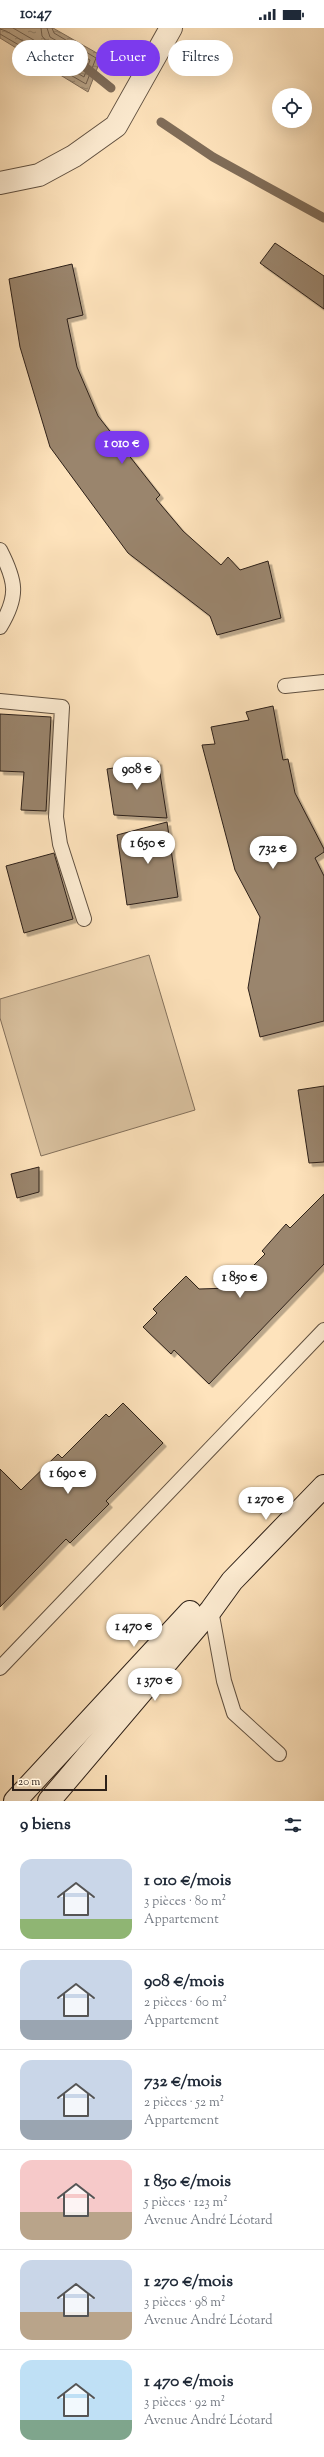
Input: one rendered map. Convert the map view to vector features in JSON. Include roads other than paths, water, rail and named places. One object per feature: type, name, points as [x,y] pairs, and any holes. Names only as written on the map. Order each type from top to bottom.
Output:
[{"type":"main road","points":[[0,183],[39,175],[74,156],[116,126],[172,28]]},
{"type":"main road","points":[[48,1801],[211,1610],[232,1581],[324,1486]]},
{"type":"main road","points":[[15,1801],[200,1602],[232,1581]]},
{"type":"lane","points":[[0,550],[12,574],[13,599],[0,627]]},
{"type":"lane","points":[[285,686],[324,682]]},
{"type":"lane","points":[[0,701],[62,707],[56,817],[60,844],[84,919]]},
{"type":"lane","points":[[0,1668],[324,1330]]},
{"type":"lane","points":[[211,1610],[224,1681],[234,1713],[278,1754]]},
{"type":"water","points":[[0,28],[53,28],[74,40],[12,40],[12,45],[0,38]]},
{"type":"water","points":[[88,48],[96,53],[96,71],[88,92],[62,76],[88,76]]},
{"type":"waterway","points":[[88,69],[111,88]]},
{"type":"waterway","points":[[161,122],[213,157],[324,218]]}]
